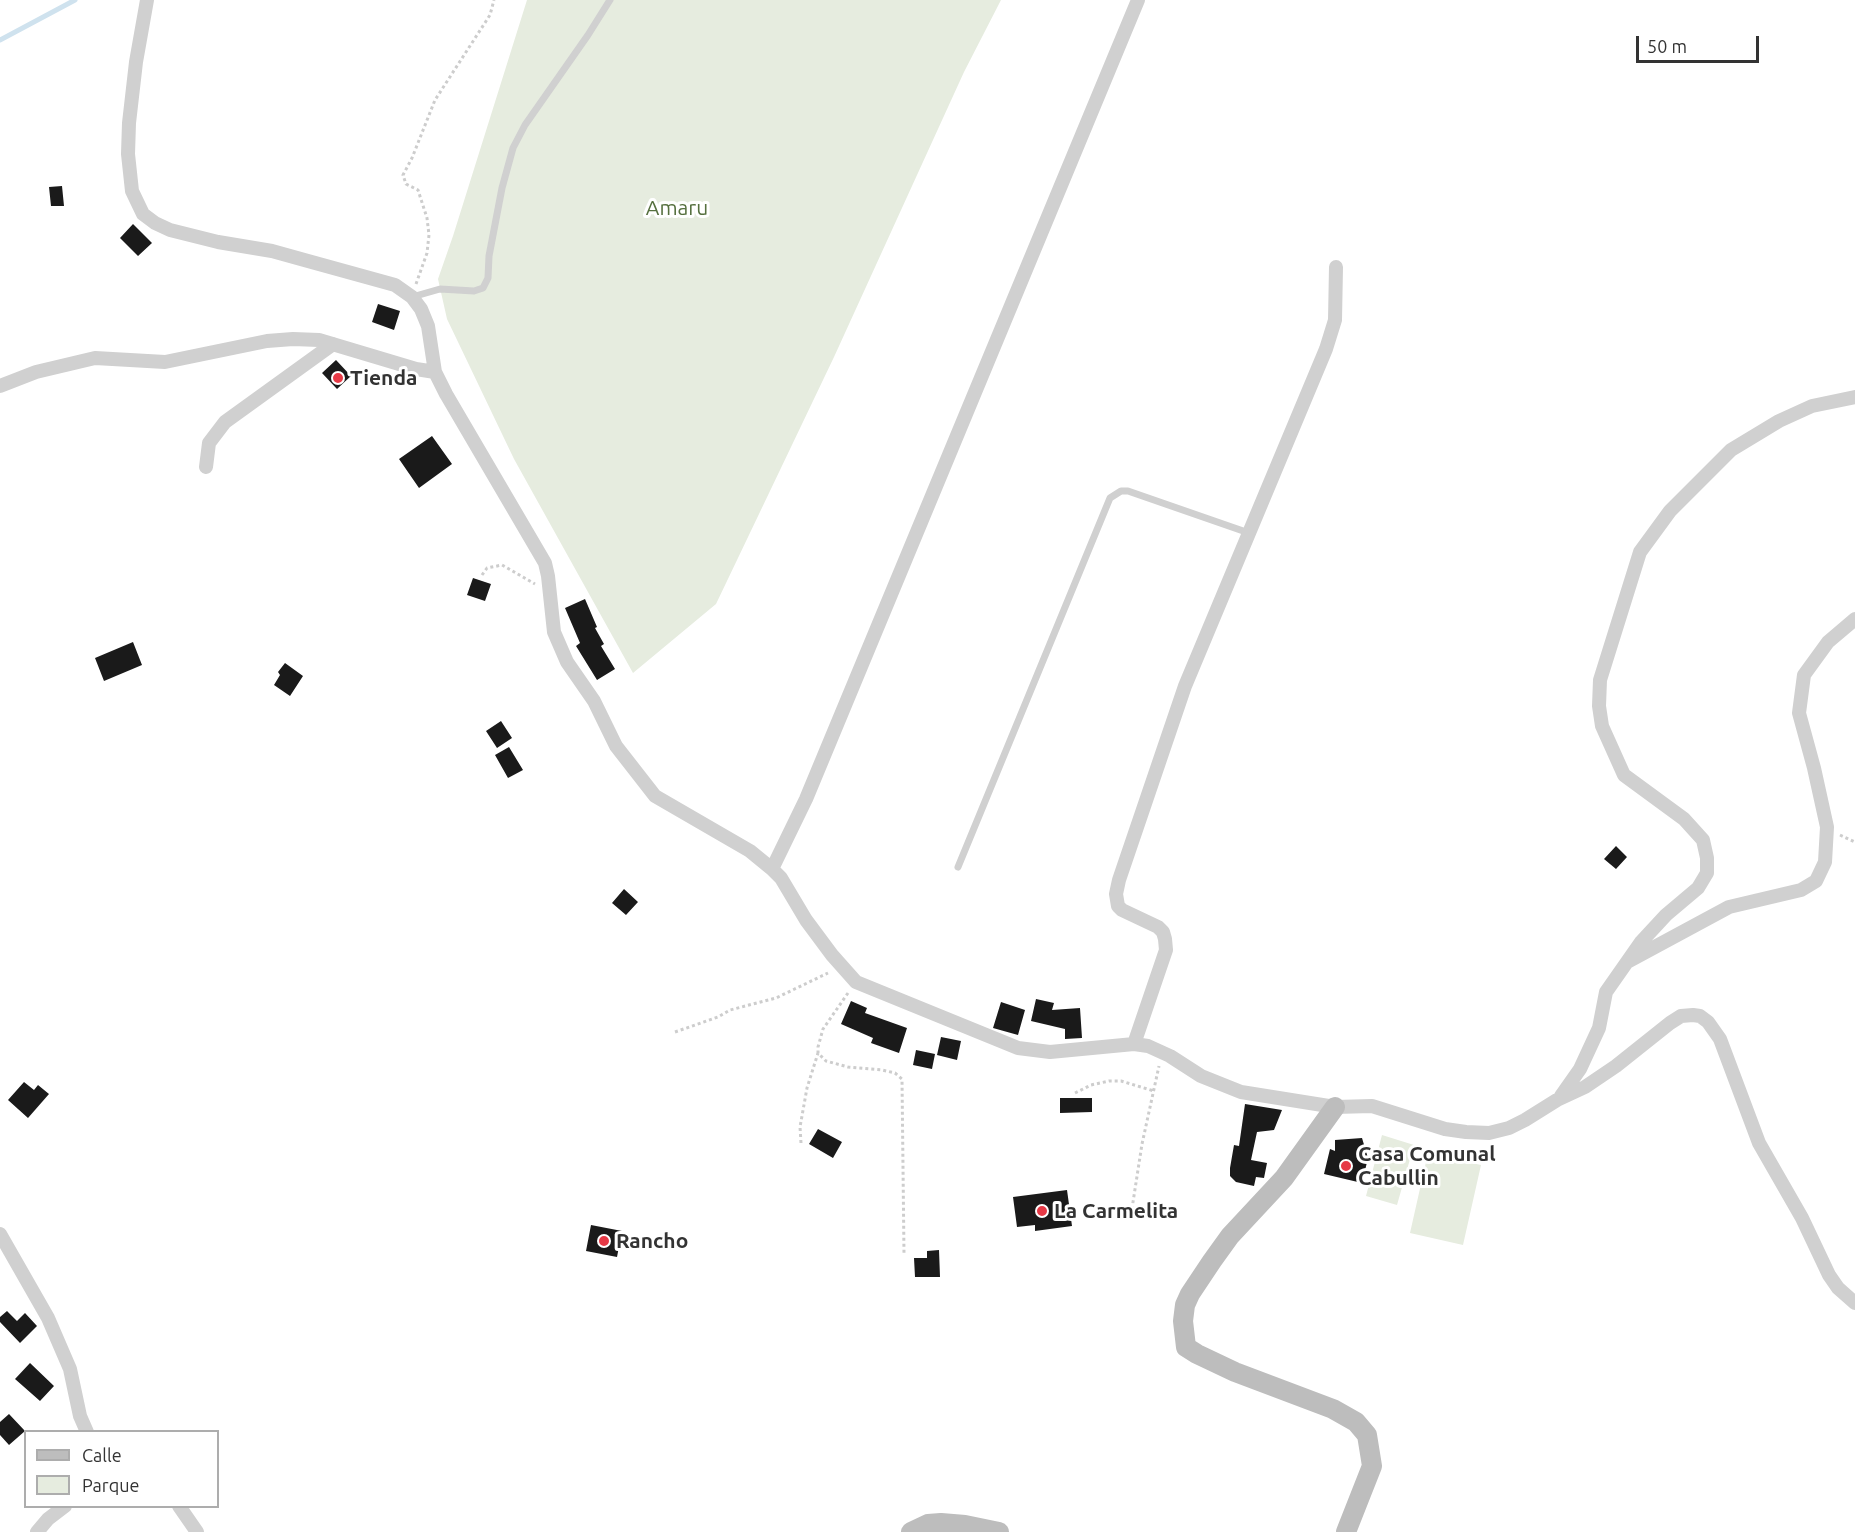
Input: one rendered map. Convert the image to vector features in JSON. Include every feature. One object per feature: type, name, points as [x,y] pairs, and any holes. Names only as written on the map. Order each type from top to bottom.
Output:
[{"type":"street","points":[[147,0],[136,62],[128,154],[132,191],[143,214],[154,223],[170,230],[218,242],[272,250],[395,285],[412,297],[421,309],[428,326],[435,372],[478,452],[544,563],[548,576],[554,632],[567,662],[594,701],[616,746],[655,796],[750,851],[772,869],[781,878],[806,920],[841,968],[856,982],[906,1005],[1018,1048],[1050,1052],[1134,1044],[1148,1046],[1201,1076],[1241,1092],[1335,1107],[1372,1106],[1445,1129],[1489,1133],[1509,1128],[1584,1087],[1616,1066],[1670,1023],[1681,1016],[1693,1014],[1708,1022],[1720,1039],[1759,1143],[1802,1218],[1829,1275],[1838,1288],[1855,1303]]},
{"type":"street","points":[[772,869],[811,788],[1138,0]]},
{"type":"street","points":[[1134,1044],[1166,950],[1165,939],[1158,927],[1118,906],[1116,894],[1119,880],[1185,686],[1326,349],[1335,320],[1336,267]]},
{"type":"street","points":[[0,386],[36,372],[94,358],[165,362],[267,341],[294,339],[319,340],[416,369],[435,372]]},
{"type":"street","points":[[206,467],[209,443],[225,422],[333,344]]},
{"type":"street","points":[[1557,1100],[1580,1069],[1599,1028],[1606,992],[1641,942],[1666,915],[1698,888],[1707,873],[1707,858],[1703,840],[1684,819],[1624,775],[1608,744],[1602,726],[1599,706],[1600,680],[1640,552],[1670,510],[1731,450],[1779,421],[1812,406],[1855,397]]},
{"type":"street","points":[[1627,962],[1729,907],[1801,890],[1816,881],[1825,862],[1827,827],[1799,713],[1804,675],[1828,642],[1855,619]]},
{"type":"street","points":[[1335,1107],[1284,1178],[1218,1252],[1190,1294],[1185,1305],[1183,1321],[1186,1347],[1197,1354],[1235,1372],[1333,1410],[1356,1422],[1367,1435],[1372,1466],[1346,1532]]},
{"type":"street","points":[[0,1234],[48,1318],[70,1369],[80,1416],[87,1430]]},
{"type":"street","points":[[37,1532],[62,1508]]},
{"type":"street","points":[[180,1508],[197,1532]]},
{"type":"street","points":[[911,1532],[928,1524],[941,1523],[999,1532]]},
{"type":"lane","points":[[412,297],[440,288],[474,291],[483,288],[488,278],[493,233],[513,148],[525,125],[610,0]]},
{"type":"lane","points":[[958,867],[1110,498],[1121,491],[1128,491],[1249,533]]},
{"type":"path","points":[[412,297],[427,253],[429,235],[427,218],[418,190],[406,184],[403,175],[435,100],[490,15],[494,0]]},
{"type":"path","points":[[482,575],[487,568],[502,565],[549,593]]},
{"type":"path","points":[[675,1032],[718,1017],[730,1010],[776,998],[841,968]]},
{"type":"path","points":[[801,1143],[800,1127],[807,1088],[823,1029],[856,982]]},
{"type":"path","points":[[1131,1215],[1142,1144],[1162,1052]]},
{"type":"path","points":[[818,1053],[826,1061],[848,1067],[895,1073],[902,1079],[904,1254]]},
{"type":"path","points":[[1075,1093],[1091,1085],[1109,1081],[1121,1081],[1154,1091]]},
{"type":"green space","name":"Amaru","points":[[527,0],[1001,0],[964,72],[834,357],[716,604],[633,673],[514,459],[447,319],[438,279]]},
{"type":"green space","points":[[1382,1135],[1414,1145],[1397,1205],[1366,1196]]},
{"type":"green space","points":[[1428,1153],[1481,1165],[1463,1245],[1410,1233]]},
{"type":"building","points":[[62,186],[64,206],[51,206],[49,187]]},
{"type":"building","points":[[133,224],[152,243],[138,256],[120,238]]},
{"type":"building","points":[[378,304],[400,311],[394,330],[372,322]]},
{"type":"building","points":[[336,360],[351,376],[337,389],[322,373]]},
{"type":"building","points":[[432,436],[452,464],[419,488],[399,459]]},
{"type":"building","points":[[473,578],[491,584],[485,601],[467,595]]},
{"type":"building","points":[[585,599],[597,627],[595,628],[604,644],[601,646],[615,669],[597,680],[576,646],[580,643],[565,608]]},
{"type":"building","points":[[133,642],[142,665],[104,681],[95,658]]},
{"type":"building","points":[[285,663],[303,676],[290,696],[274,685],[280,675],[278,672]]},
{"type":"building","points":[[501,721],[512,738],[497,748],[486,731]]},
{"type":"building","points":[[509,747],[523,770],[508,778],[495,755]]},
{"type":"building","points":[[1616,846],[1627,857],[1616,869],[1604,859]]},
{"type":"building","points":[[624,889],[638,902],[626,915],[612,903]]},
{"type":"building","points":[[1036,999],[1054,1003],[1052,1010],[1080,1008],[1082,1038],[1065,1039],[1065,1029],[1031,1021]]},
{"type":"building","points":[[851,1001],[867,1008],[865,1013],[907,1028],[899,1053],[871,1043],[873,1038],[841,1024]]},
{"type":"building","points":[[1001,1002],[1025,1010],[1018,1035],[993,1028]]},
{"type":"building","points":[[941,1037],[961,1041],[957,1060],[937,1055]]},
{"type":"building","points":[[916,1050],[935,1054],[932,1069],[913,1065]]},
{"type":"building","points":[[24,1082],[34,1090],[38,1085],[49,1094],[28,1118],[8,1100]]},
{"type":"building","points":[[1060,1098],[1092,1098],[1092,1112],[1060,1113]]},
{"type":"building","points":[[1245,1104],[1282,1110],[1274,1130],[1257,1132],[1251,1160],[1267,1163],[1264,1178],[1256,1177],[1254,1186],[1236,1182],[1230,1176],[1234,1145],[1239,1146]]},
{"type":"building","points":[[818,1129],[842,1142],[833,1158],[809,1144]]},
{"type":"building","name":"Casa Comunal Cabullin","points":[[1362,1138],[1368,1158],[1362,1183],[1324,1174],[1330,1149],[1335,1151],[1335,1140]]},
{"type":"building","name":"La Carmelita","points":[[1067,1190],[1072,1226],[1035,1231],[1035,1225],[1017,1227],[1013,1197]]},
{"type":"building","name":"Rancho","points":[[591,1225],[622,1231],[617,1257],[586,1251]]},
{"type":"building","points":[[939,1250],[940,1277],[915,1277],[914,1258],[927,1258],[927,1251]]},
{"type":"building","points":[[7,1311],[17,1321],[25,1313],[37,1326],[20,1343],[0,1322],[0,1317]]},
{"type":"building","points":[[30,1363],[54,1386],[40,1401],[15,1379]]},
{"type":"building","points":[[9,1414],[24,1432],[9,1445],[0,1435],[0,1422]]},
{"type":"waterway","points":[[0,40],[75,0]]},
{"type":"place","name":"Tienda","points":[[338,378]]},
{"type":"place","name":"Casa Comunal Cabullin","points":[[1346,1166]]},
{"type":"place","name":"La Carmelita","points":[[1042,1211]]},
{"type":"place","name":"Rancho","points":[[604,1241]]}]
